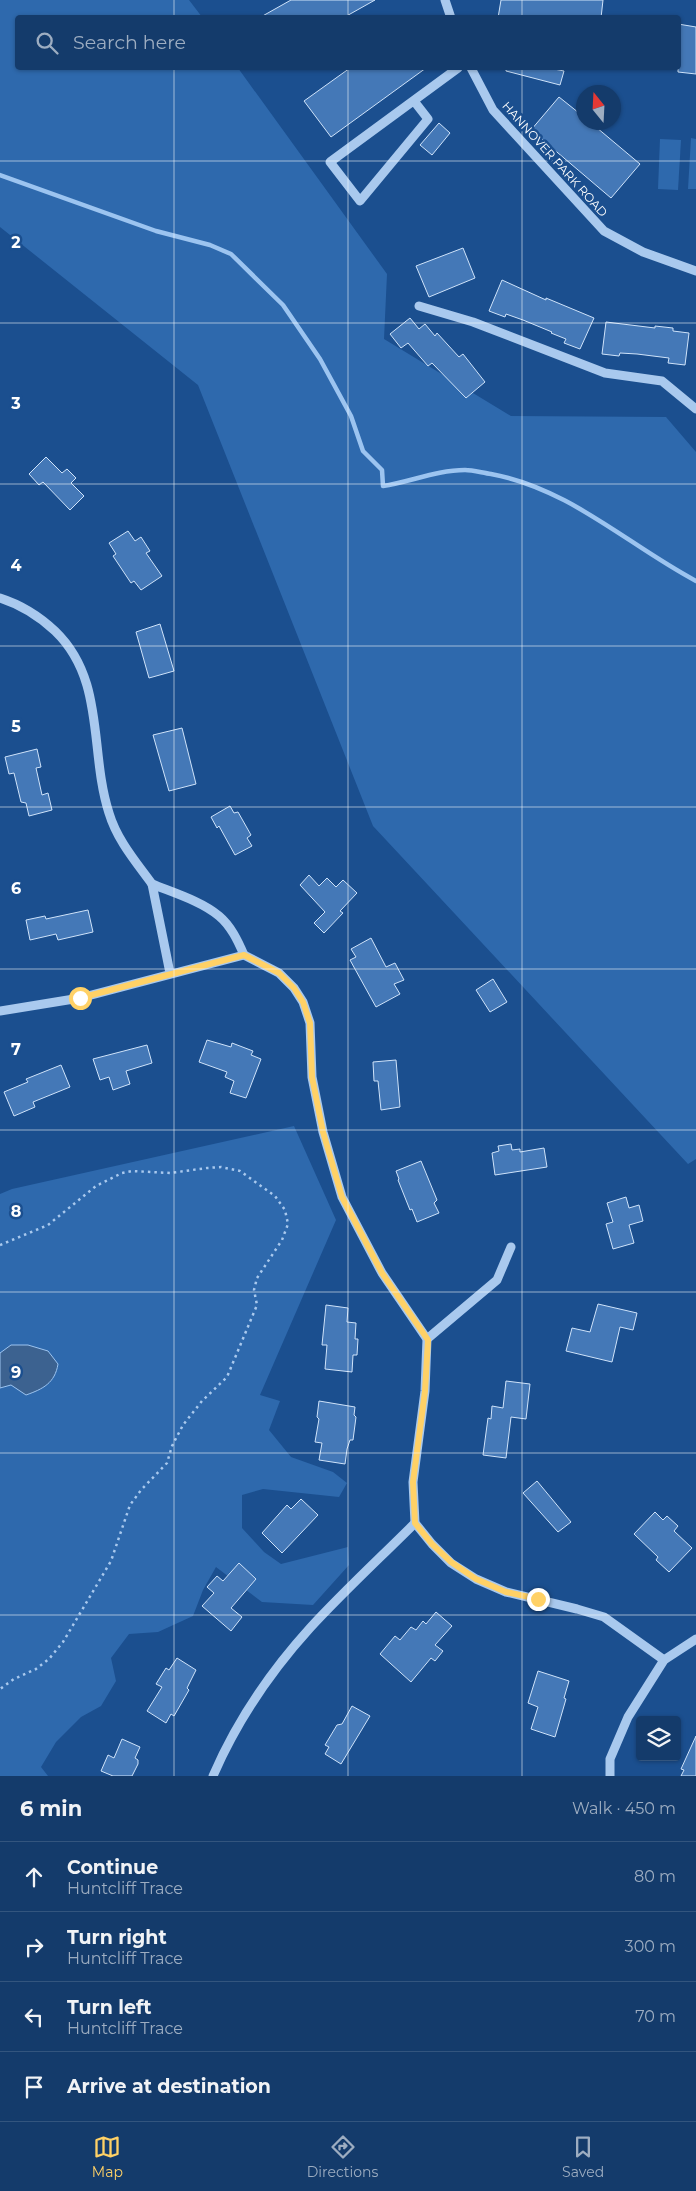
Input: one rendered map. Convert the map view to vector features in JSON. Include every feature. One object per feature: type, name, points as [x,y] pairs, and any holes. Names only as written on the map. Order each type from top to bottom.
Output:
[{"type":"street","points":[[445,0],[450,15]]},
{"type":"street","points":[[414,101],[428,119],[360,201],[330,162],[455,70]]},
{"type":"street","name":"HANNOVER PARK ROAD","points":[[472,70],[493,110],[604,231],[643,252],[696,271]]},
{"type":"street","points":[[418,306],[473,322],[605,373],[662,381],[696,409]]},
{"type":"street","points":[[0,598],[18,604],[41,617],[66,642],[83,670],[91,697],[103,789],[109,814],[126,848],[152,884],[170,973]]},
{"type":"street","points":[[152,884],[207,908],[219,916],[233,932],[244,955],[279,973],[294,988],[303,1002],[310,1023],[311,1063],[319,1114],[342,1197],[382,1273],[428,1340],[425,1391],[413,1482],[415,1523],[432,1544],[451,1562],[476,1579],[506,1592],[577,1608],[604,1617],[664,1660]]},
{"type":"street","points":[[0,1011],[80,998],[244,955]]},
{"type":"street","points":[[428,1340],[497,1280],[512,1247]]},
{"type":"street","points":[[213,1776],[246,1712],[276,1669],[310,1628],[415,1523]]},
{"type":"street","points":[[610,1776],[610,1758],[628,1717],[664,1660],[696,1639]]},
{"type":"path","points":[[0,1245],[48,1225],[96,1186],[122,1173],[132,1171],[170,1173],[221,1168],[240,1171],[275,1196],[285,1210],[288,1224],[282,1240],[257,1278],[254,1290],[257,1305],[227,1377],[202,1400],[183,1425],[172,1446],[167,1463],[141,1490],[130,1505],[111,1561],[63,1642],[49,1659],[0,1689]]},
{"type":"shaded area","points":[[0,0],[189,0],[200,15],[15,15],[15,70],[239,70],[387,274],[384,339],[511,416],[666,417],[696,452],[696,1159],[688,1164],[373,826],[198,385],[0,227]]},
{"type":"shaded area","points":[[691,138],[696,139],[696,189],[688,189]]},
{"type":"shaded area","points":[[660,139],[681,140],[678,190],[658,189]]},
{"type":"shaded area","points":[[294,1126],[336,1220],[260,1395],[280,1401],[269,1430],[291,1457],[333,1472],[347,1483],[339,1497],[263,1489],[242,1495],[242,1528],[264,1552],[281,1564],[348,1547],[349,1565],[313,1605],[262,1602],[216,1567],[203,1590],[193,1616],[158,1632],[129,1634],[111,1658],[116,1681],[101,1706],[81,1717],[56,1742],[41,1767],[48,1776],[0,1776],[0,1194],[12,1189]]},
{"type":"shaded area","points":[[11,1345],[28,1345],[48,1351],[58,1364],[51,1381],[43,1388],[26,1395],[11,1385],[0,1388],[0,1353]]},
{"type":"building","points":[[291,0],[375,0],[348,15],[264,15]]},
{"type":"building","points":[[501,0],[603,0],[601,15],[498,15]]},
{"type":"building","points":[[681,24],[696,27],[696,74],[678,72],[678,70],[681,70]]},
{"type":"building","points":[[347,70],[423,70],[331,137],[304,101]]},
{"type":"building","points":[[559,70],[564,71],[560,85],[506,71]]},
{"type":"building","points":[[559,97],[576,111],[576,130],[600,130],[640,164],[611,198],[531,130]]},
{"type":"building","points":[[439,123],[450,133],[432,155],[420,145]]},
{"type":"building","points":[[463,248],[475,278],[429,297],[416,266]]},
{"type":"building","points":[[502,280],[546,300],[546,298],[594,318],[580,349],[564,343],[566,339],[552,332],[506,314],[505,317],[489,311]]},
{"type":"building","points":[[410,318],[419,329],[425,324],[435,336],[437,333],[459,357],[463,354],[485,382],[466,398],[432,363],[428,366],[408,343],[401,348],[390,334]]},
{"type":"building","points":[[606,322],[655,328],[655,326],[673,328],[673,331],[689,333],[685,365],[668,363],[669,358],[637,354],[620,353],[619,356],[602,354]]},
{"type":"building","points":[[46,457],[62,473],[67,469],[76,478],[71,483],[84,496],[70,510],[43,482],[39,485],[29,474]]},
{"type":"building","points":[[128,531],[135,541],[141,537],[150,551],[146,553],[162,576],[141,590],[134,581],[131,583],[113,556],[116,554],[109,543]]},
{"type":"building","points":[[160,624],[174,671],[149,678],[136,632]]},
{"type":"building","points":[[182,728],[196,784],[169,791],[153,735]]},
{"type":"building","points":[[37,749],[41,767],[36,768],[42,795],[48,793],[52,810],[29,816],[26,803],[21,802],[14,773],[9,774],[5,757]]},
{"type":"building","points":[[230,806],[234,813],[238,812],[251,835],[247,838],[252,846],[235,855],[219,826],[217,828],[211,817]]},
{"type":"building","points":[[309,875],[319,886],[327,878],[336,887],[343,880],[357,893],[340,911],[343,913],[324,933],[314,923],[325,912],[300,885]]},
{"type":"building","points":[[88,910],[93,932],[58,940],[56,934],[30,940],[26,920],[45,916],[46,919]]},
{"type":"building","points":[[371,938],[386,967],[395,963],[404,980],[394,984],[400,994],[376,1007],[350,960],[356,957],[351,949]]},
{"type":"building","points":[[493,979],[507,1002],[490,1012],[476,990]]},
{"type":"building","points":[[207,1040],[231,1047],[232,1043],[253,1051],[251,1055],[261,1059],[246,1098],[230,1093],[234,1081],[225,1077],[227,1072],[199,1062]]},
{"type":"building","points":[[147,1045],[152,1063],[126,1071],[130,1084],[113,1090],[109,1077],[100,1080],[93,1059]]},
{"type":"building","points":[[396,1060],[400,1107],[381,1110],[378,1081],[374,1081],[373,1062]]},
{"type":"building","points":[[61,1065],[70,1087],[33,1102],[35,1107],[14,1116],[4,1092],[28,1082],[26,1079]]},
{"type":"building","points":[[511,1144],[512,1150],[520,1149],[520,1152],[544,1148],[547,1167],[495,1175],[492,1153],[499,1151],[498,1146]]},
{"type":"building","points":[[421,1161],[437,1200],[434,1203],[439,1213],[417,1222],[412,1209],[410,1210],[396,1171]]},
{"type":"building","points":[[626,1197],[629,1208],[639,1205],[643,1221],[629,1225],[634,1243],[613,1249],[606,1224],[613,1222],[607,1203]]},
{"type":"building","points":[[598,1304],[637,1313],[633,1330],[620,1327],[612,1362],[566,1351],[572,1328],[590,1332]]},
{"type":"building","points":[[326,1305],[348,1308],[347,1322],[356,1323],[357,1355],[353,1355],[352,1372],[325,1369],[327,1345],[322,1345]]},
{"type":"building","points":[[506,1381],[530,1384],[526,1419],[511,1417],[506,1458],[483,1455],[488,1418],[491,1419],[492,1406],[503,1408]]},
{"type":"building","points":[[319,1401],[355,1407],[354,1415],[356,1417],[353,1440],[350,1440],[347,1449],[345,1464],[319,1460],[322,1443],[315,1442],[319,1419],[317,1417]]},
{"type":"building","points":[[537,1481],[571,1522],[558,1532],[523,1493]]},
{"type":"building","points":[[301,1499],[318,1515],[282,1553],[262,1533],[287,1505],[291,1509]]},
{"type":"building","points":[[655,1512],[663,1520],[667,1516],[678,1526],[674,1531],[692,1548],[669,1572],[656,1560],[658,1557],[634,1534]]},
{"type":"building","points":[[239,1563],[256,1579],[231,1608],[242,1617],[231,1631],[202,1606],[214,1593],[207,1587],[217,1576],[223,1581]]},
{"type":"building","points":[[436,1612],[452,1626],[435,1645],[443,1651],[435,1661],[431,1658],[411,1682],[380,1654],[395,1636],[400,1640],[411,1627],[416,1630],[423,1621],[426,1624]]},
{"type":"building","points":[[177,1658],[196,1670],[187,1688],[189,1690],[174,1716],[171,1714],[166,1723],[147,1711],[162,1687],[156,1684],[166,1668],[169,1670]]},
{"type":"building","points":[[538,1671],[569,1681],[555,1737],[531,1729],[538,1707],[528,1703]]},
{"type":"building","points":[[352,1706],[370,1716],[341,1764],[325,1754],[329,1747],[325,1745],[337,1725],[342,1724]]},
{"type":"building","points":[[696,1736],[696,1776],[681,1776],[684,1770],[681,1769]]},
{"type":"building","points":[[122,1739],[140,1747],[135,1758],[138,1760],[138,1764],[132,1776],[113,1776],[101,1771],[108,1755],[114,1758]]},
{"type":"waterway","points":[[0,175],[156,231],[210,245],[231,254],[283,305],[320,359],[351,416],[363,451],[382,470],[383,486],[444,472],[465,470],[519,481],[546,492],[597,519],[696,581]]},
{"type":"route","points":[[80,998],[244,955],[279,973],[294,988],[303,1002],[310,1023],[312,1077],[323,1132],[342,1197],[382,1273],[428,1340],[425,1391],[413,1482],[415,1523],[432,1544],[451,1562],[476,1579],[506,1592],[538,1599]]}]
